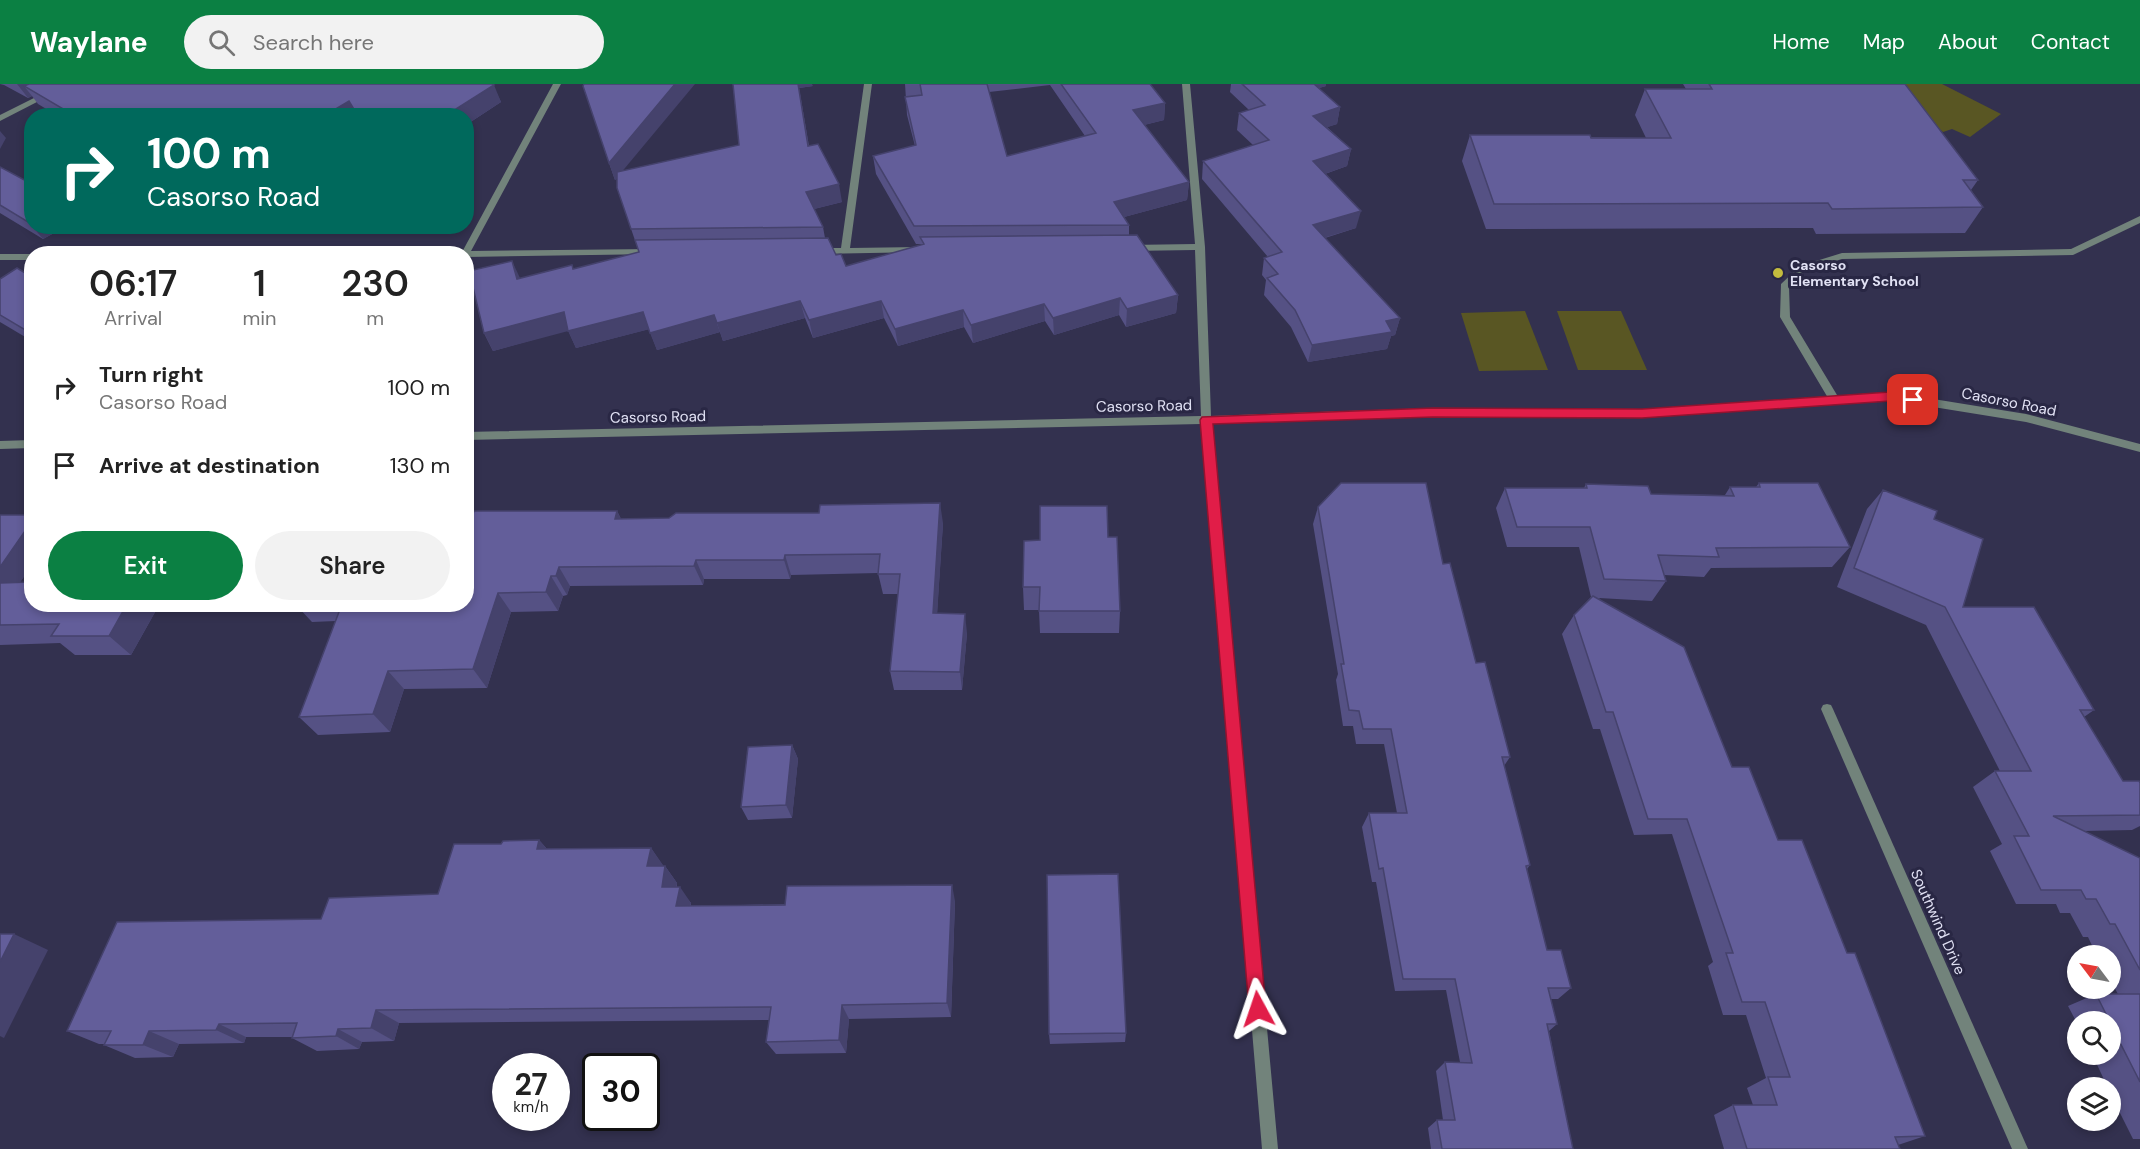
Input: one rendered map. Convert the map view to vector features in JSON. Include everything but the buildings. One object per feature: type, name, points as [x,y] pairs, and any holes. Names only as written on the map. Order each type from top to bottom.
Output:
[{"type":"street","points":[[0,118],[68,84]]},
{"type":"street","points":[[470,246],[557,84]]},
{"type":"street","points":[[845,250],[868,84]]},
{"type":"street","points":[[1186,84],[1200,248],[1206,420],[1270,1149]]},
{"type":"street","points":[[1834,400],[1785,317],[1784,286],[1803,268],[1842,256],[2073,252],[2140,219]]},
{"type":"street","points":[[1117,248],[1200,248]]},
{"type":"street","points":[[810,251],[928,250]]},
{"type":"street","points":[[474,254],[668,252]]},
{"type":"street","points":[[0,257],[24,257]]},
{"type":"street","name":"Casorso Road","points":[[474,436],[1206,420],[1433,412],[1642,413],[1890,396],[2026,418],[2140,448]]},
{"type":"street","points":[[0,445],[24,444]]},
{"type":"street","name":"Southwind Drive","points":[[1827,709],[2020,1149]]},
{"type":"shaded area","points":[[1876,84],[1942,84],[2001,114],[1970,137],[1952,129],[1943,132],[1899,96]]},
{"type":"shaded area","points":[[1525,311],[1548,370],[1479,371],[1461,313]]},
{"type":"shaded area","points":[[1557,311],[1621,311],[1647,370],[1578,370]]},
{"type":"place","name":"Casorso Elementary School","points":[[1778,273]]},
{"type":"route","points":[[1258,1009],[1206,420],[1433,412],[1642,413],[1890,396],[1913,400]]}]
